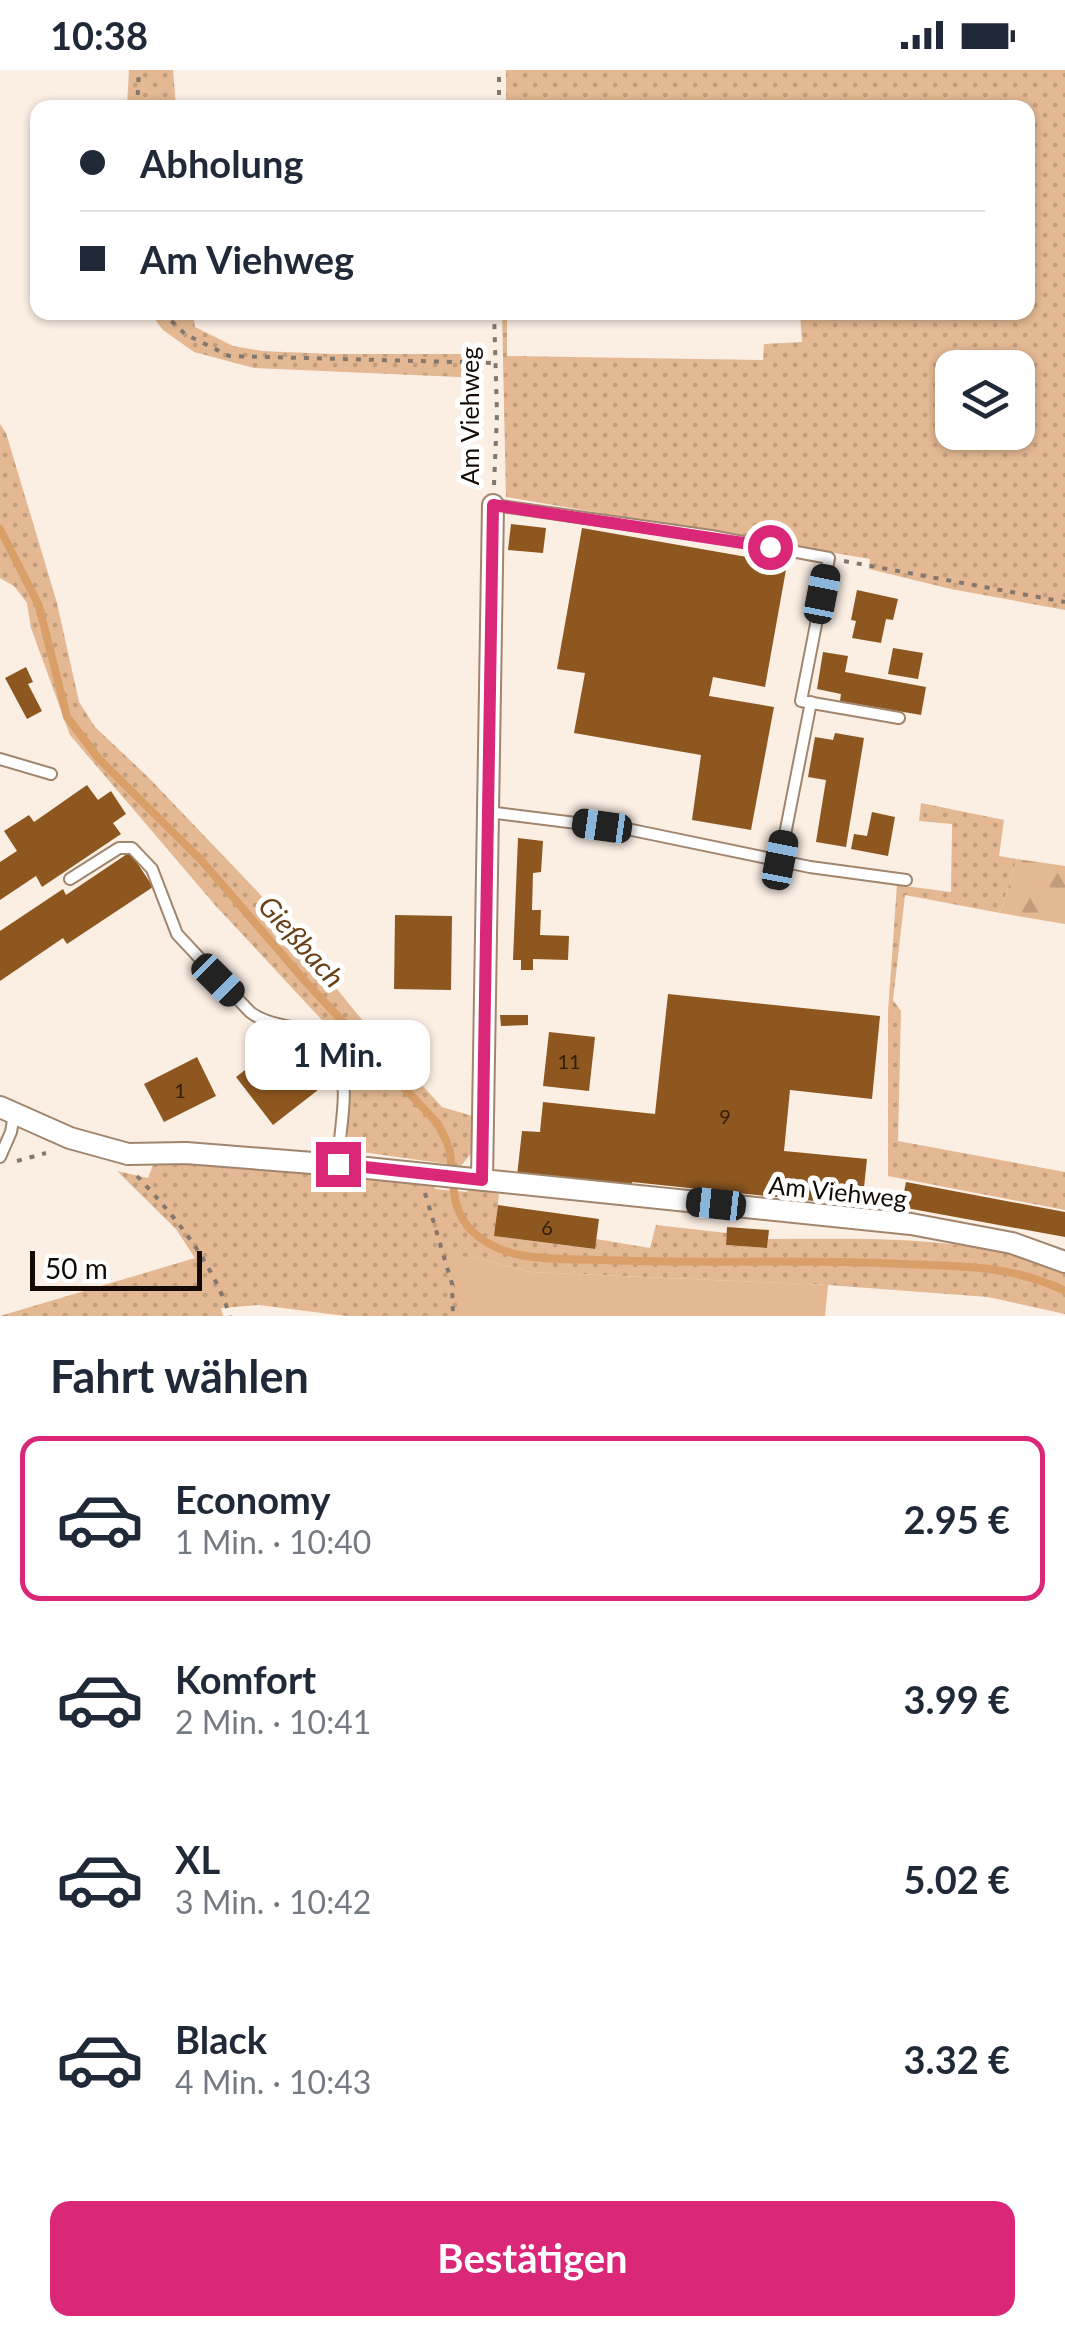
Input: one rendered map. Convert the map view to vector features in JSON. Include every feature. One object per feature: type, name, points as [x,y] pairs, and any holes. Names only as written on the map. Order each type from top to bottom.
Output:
[{"type":"street","name":"Am Viehweg","points":[[472,1178],[488,812],[493,505]]},
{"type":"street","name":"Am Viehweg","points":[[7,1110],[70,1138],[128,1154],[186,1153],[338,1164],[911,1224],[1012,1244],[1065,1262]]},
{"type":"lane","points":[[493,505],[711,536],[830,558],[801,701],[899,718]]},
{"type":"lane","points":[[780,860],[811,702]]},
{"type":"lane","points":[[0,759],[51,774]]},
{"type":"lane","points":[[488,812],[632,830],[906,880]]},
{"type":"lane","points":[[70,879],[119,848],[132,848],[152,868],[178,934],[240,1002],[258,1018],[299,1028],[334,1045],[344,1066],[338,1164]]},
{"type":"lane","points":[[2,1156],[7,1110]]},
{"type":"path","points":[[137,100],[139,70]]},
{"type":"path","points":[[498,100],[499,70]]},
{"type":"path","points":[[171,320],[186,334],[229,356],[494,363]]},
{"type":"path","name":"Am Viehweg","points":[[493,505],[497,414],[494,320]]},
{"type":"path","points":[[830,558],[1065,602]]},
{"type":"path","points":[[2,1156],[13,1162],[65,1147],[70,1138]]},
{"type":"path","points":[[128,1154],[132,1170],[201,1252],[230,1316]]},
{"type":"path","points":[[432,1174],[424,1192],[452,1284],[453,1316]]},
{"type":"green space","points":[[129,70],[173,70],[175,100],[127,100]]},
{"type":"green space","points":[[506,70],[1065,70],[1065,610],[869,569],[870,559],[506,497],[502,320],[507,320],[507,356],[763,360],[764,344],[802,342],[800,320],[1035,320],[1035,100],[506,100]]},
{"type":"green space","points":[[155,320],[194,320],[195,327],[233,346],[262,351],[483,354],[482,378],[254,368],[194,352]]},
{"type":"green space","points":[[0,424],[57,603],[79,702],[95,727],[258,892],[358,1015],[442,1107],[476,1117],[472,1152],[461,1166],[348,1150],[347,1047],[215,905],[70,735],[31,628],[27,603],[14,586],[0,578]]},
{"type":"green space","points":[[921,803],[1004,820],[999,856],[1017,859],[1000,913],[905,895],[893,1000],[901,1011],[898,1141],[1065,1172],[1065,1210],[888,1176],[888,1012],[897,885],[951,892],[952,824],[919,821]]},
{"type":"green space","points":[[1017,859],[1065,866],[1065,924],[1000,913]]},
{"type":"green space","points":[[160,1162],[294,1168],[434,1185],[435,1189],[499,1194],[495,1236],[594,1249],[596,1239],[650,1248],[656,1225],[727,1233],[726,1245],[767,1248],[768,1239],[881,1239],[992,1250],[1065,1271],[1065,1314],[988,1297],[828,1285],[530,1272],[474,1257],[459,1316],[346,1316],[259,1305],[221,1308],[223,1316],[0,1316],[195,1258],[176,1229],[117,1171],[148,1178],[153,1165]]},
{"type":"green space","points":[[451,1256],[474,1257],[530,1272],[828,1285],[825,1316],[459,1316]]},
{"type":"building","points":[[511,524],[546,528],[543,553],[508,550]]},
{"type":"building","points":[[582,528],[787,564],[765,687],[713,677],[709,696],[774,707],[751,830],[692,820],[701,755],[574,733],[585,673],[557,669]]},
{"type":"building","points":[[857,590],[898,599],[893,620],[886,619],[881,643],[852,638]]},
{"type":"building","points":[[893,648],[923,653],[918,679],[888,674]]},
{"type":"building","points":[[823,652],[848,656],[845,672],[926,687],[921,715],[840,701],[841,694],[817,689]]},
{"type":"building","points":[[26,667],[33,682],[28,684],[42,711],[27,719],[5,678]]},
{"type":"building","points":[[835,733],[864,738],[846,847],[816,842],[826,780],[808,777],[815,737],[833,740]]},
{"type":"building","points":[[87,785],[98,800],[111,791],[126,814],[113,823],[121,834],[42,887],[36,876],[0,900],[0,862],[17,851],[4,831],[29,815],[34,822]]},
{"type":"building","points":[[872,812],[895,817],[888,856],[851,849],[854,834],[867,836]]},
{"type":"building","points":[[518,838],[543,841],[541,872],[533,873],[532,910],[541,910],[540,935],[569,936],[568,960],[533,959],[533,970],[521,970],[521,960],[513,960]]},
{"type":"building","points":[[130,852],[153,887],[67,944],[63,938],[0,981],[0,931],[63,889],[66,895]]},
{"type":"building","points":[[395,915],[452,916],[451,990],[394,989]]},
{"type":"building","points":[[668,994],[880,1016],[872,1099],[790,1090],[784,1151],[867,1159],[862,1206],[632,1182],[631,1188],[517,1176],[522,1131],[540,1132],[543,1102],[655,1114]]},
{"type":"building","points":[[500,1015],[528,1015],[528,1025],[501,1026]]},
{"type":"building","points":[[549,1032],[595,1037],[589,1091],[543,1086]]},
{"type":"building","points":[[290,1035],[327,1083],[273,1125],[236,1077]]},
{"type":"building","points":[[197,1057],[216,1096],[164,1122],[144,1084]]},
{"type":"building","points":[[906,1182],[1065,1212],[1065,1237],[901,1207]]},
{"type":"building","points":[[498,1205],[599,1219],[595,1249],[494,1236]]},
{"type":"building","points":[[727,1227],[769,1230],[767,1248],[726,1245]]},
{"type":"waterway","name":"Gießbach","points":[[0,529],[39,606],[67,717],[99,759],[202,861],[305,981],[438,1124],[450,1152],[460,1214],[485,1242],[516,1254],[551,1259],[964,1267],[1026,1276],[1065,1291]]},
{"type":"route","points":[[338,1164],[482,1180],[493,505],[770,547]]}]
